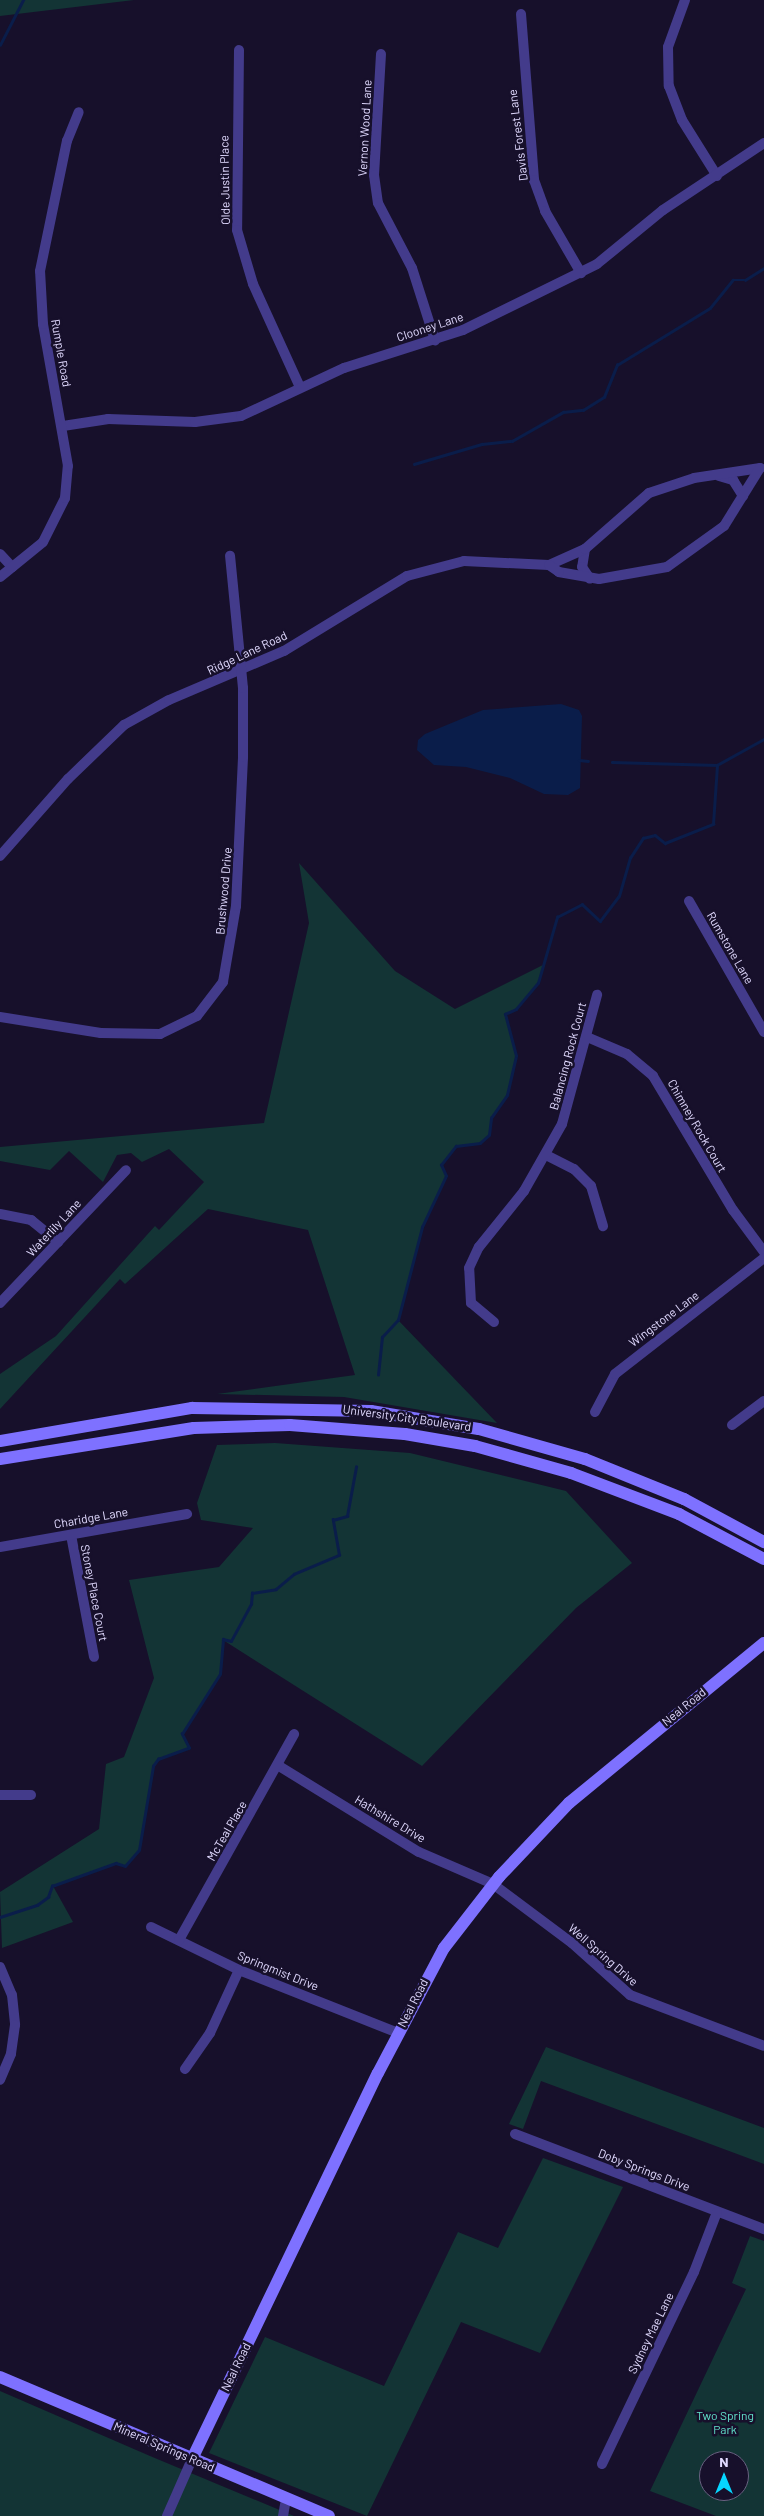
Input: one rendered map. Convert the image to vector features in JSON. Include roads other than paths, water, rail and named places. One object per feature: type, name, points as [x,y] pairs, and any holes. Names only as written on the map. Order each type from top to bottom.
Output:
[{"type":"main road","name":"University City Boulevard","points":[[0,1440],[200,1407],[371,1411],[479,1429],[585,1459],[684,1499],[764,1542]]},
{"type":"main road","name":"University City Boulevard","points":[[0,1459],[194,1428],[290,1425],[405,1434],[475,1446],[571,1472],[679,1514],[764,1559]]},
{"type":"main road","name":"Neal Road","points":[[192,2459],[398,2033],[444,1948],[493,1884],[569,1803],[764,1643]]},
{"type":"main road","name":"Mineral Springs Road","points":[[0,2377],[329,2516]]},
{"type":"street","points":[[685,0],[668,47],[669,86],[682,120],[717,176]]},
{"type":"street","name":"Davis Forest Lane","points":[[521,14],[534,180],[545,212],[581,273]]},
{"type":"street","name":"Olde Justin Place","points":[[239,50],[237,230],[253,284],[300,387]]},
{"type":"street","name":"Vernon Wood Lane","points":[[381,54],[374,175],[378,203],[412,268],[435,340]]},
{"type":"street","name":"Rumple Road","points":[[0,577],[42,542],[62,508],[68,466],[63,426],[43,324],[40,271],[64,150],[80,112]]},
{"type":"street","name":"Clooney Lane","points":[[63,426],[108,419],[227,419],[300,387],[435,340],[499,315],[581,273],[663,210],[717,176],[764,143]]},
{"type":"street","name":"Ridge Lane Road","points":[[0,856],[68,779],[124,725],[169,700],[238,673],[426,568],[464,561],[549,565],[585,549],[649,494],[716,475],[762,465]]},
{"type":"street","name":"Ridge Lane Road","points":[[549,565],[559,572],[590,579],[618,579],[667,567],[724,526],[762,465]]},
{"type":"street","points":[[716,475],[732,480],[742,496]]},
{"type":"street","points":[[585,549],[582,566],[590,579]]},
{"type":"street","points":[[0,554],[12,567]]},
{"type":"street","name":"Brushwood Drive","points":[[0,1017],[101,1033],[152,1035],[190,1022],[218,991],[231,948],[239,869],[243,688],[238,673],[230,556]]},
{"type":"street","name":"Rumstone Lane","points":[[689,902],[764,1032]]},
{"type":"street","name":"Balancing Rock Court","points":[[494,1322],[471,1302],[469,1268],[479,1247],[514,1206],[546,1154],[567,1112],[597,995]]},
{"type":"street","name":"Chimney Rock Court","points":[[587,1037],[627,1054],[653,1076],[733,1210],[764,1252]]},
{"type":"street","points":[[546,1154],[574,1169],[591,1186],[603,1226]]},
{"type":"street","name":"Waterlily Lane","points":[[0,1303],[126,1170]]},
{"type":"street","points":[[0,1214],[31,1220],[58,1242]]},
{"type":"street","name":"Wingstone Lane","points":[[595,1412],[603,1390],[621,1368],[764,1258]]},
{"type":"street","points":[[732,1425],[764,1402]]},
{"type":"street","name":"Charidge Lane","points":[[0,1547],[186,1514]]},
{"type":"street","name":"Stoney Place Court","points":[[71,1535],[94,1657]]},
{"type":"street","name":"McTeal Place","points":[[179,1940],[279,1766],[294,1734]]},
{"type":"street","name":"Hathshire Drive","points":[[279,1766],[419,1852],[493,1884]]},
{"type":"street","points":[[0,1795],[31,1794]]},
{"type":"street","name":"Well Spring Drive","points":[[493,1884],[630,1995],[764,2046]]},
{"type":"street","name":"Springmist Drive","points":[[151,1927],[239,1970],[398,2033]]},
{"type":"street","points":[[0,1967],[12,1995],[15,2025],[11,2054],[0,2080]]},
{"type":"street","points":[[185,2069],[210,2033],[239,1970]]},
{"type":"street","name":"Doby Springs Drive","points":[[515,2134],[764,2229]]},
{"type":"street","name":"Sydney Mae Lane","points":[[602,2464],[694,2272],[717,2212]]},
{"type":"street","points":[[167,2516],[192,2459]]},
{"type":"street","points":[[283,2516],[286,2499]]},
{"type":"water","points":[[561,704],[579,710],[582,716],[580,788],[568,795],[544,794],[510,778],[466,767],[434,765],[417,750],[418,740],[425,734],[483,710]]},
{"type":"waterway","points":[[0,45],[23,0]]},
{"type":"waterway","points":[[414,464],[482,444],[512,441],[563,412],[583,410],[604,397],[617,365],[710,308],[733,280],[745,280],[764,268]]},
{"type":"waterway","points":[[612,762],[717,765],[764,739]]},
{"type":"waterway","points":[[579,760],[588,761]]},
{"type":"waterway","points":[[378,1375],[382,1337],[398,1320],[422,1227],[446,1176],[441,1165],[456,1146],[480,1143],[489,1135],[491,1118],[507,1095],[516,1056],[505,1014],[516,1009],[538,983],[557,917],[582,904],[600,921],[619,896],[630,858],[643,838],[655,835],[665,843],[713,824],[717,765]]},
{"type":"waterway","points":[[0,1917],[37,1905],[48,1897],[52,1886],[116,1863],[125,1866],[139,1850],[153,1766],[158,1759],[189,1748],[182,1734],[220,1674],[223,1639],[231,1641],[251,1604],[252,1593],[276,1589],[294,1574],[339,1555],[333,1520],[347,1516],[356,1467]]},
{"type":"park label","name":"Two Spring Park","points":[[725,2423]]}]
